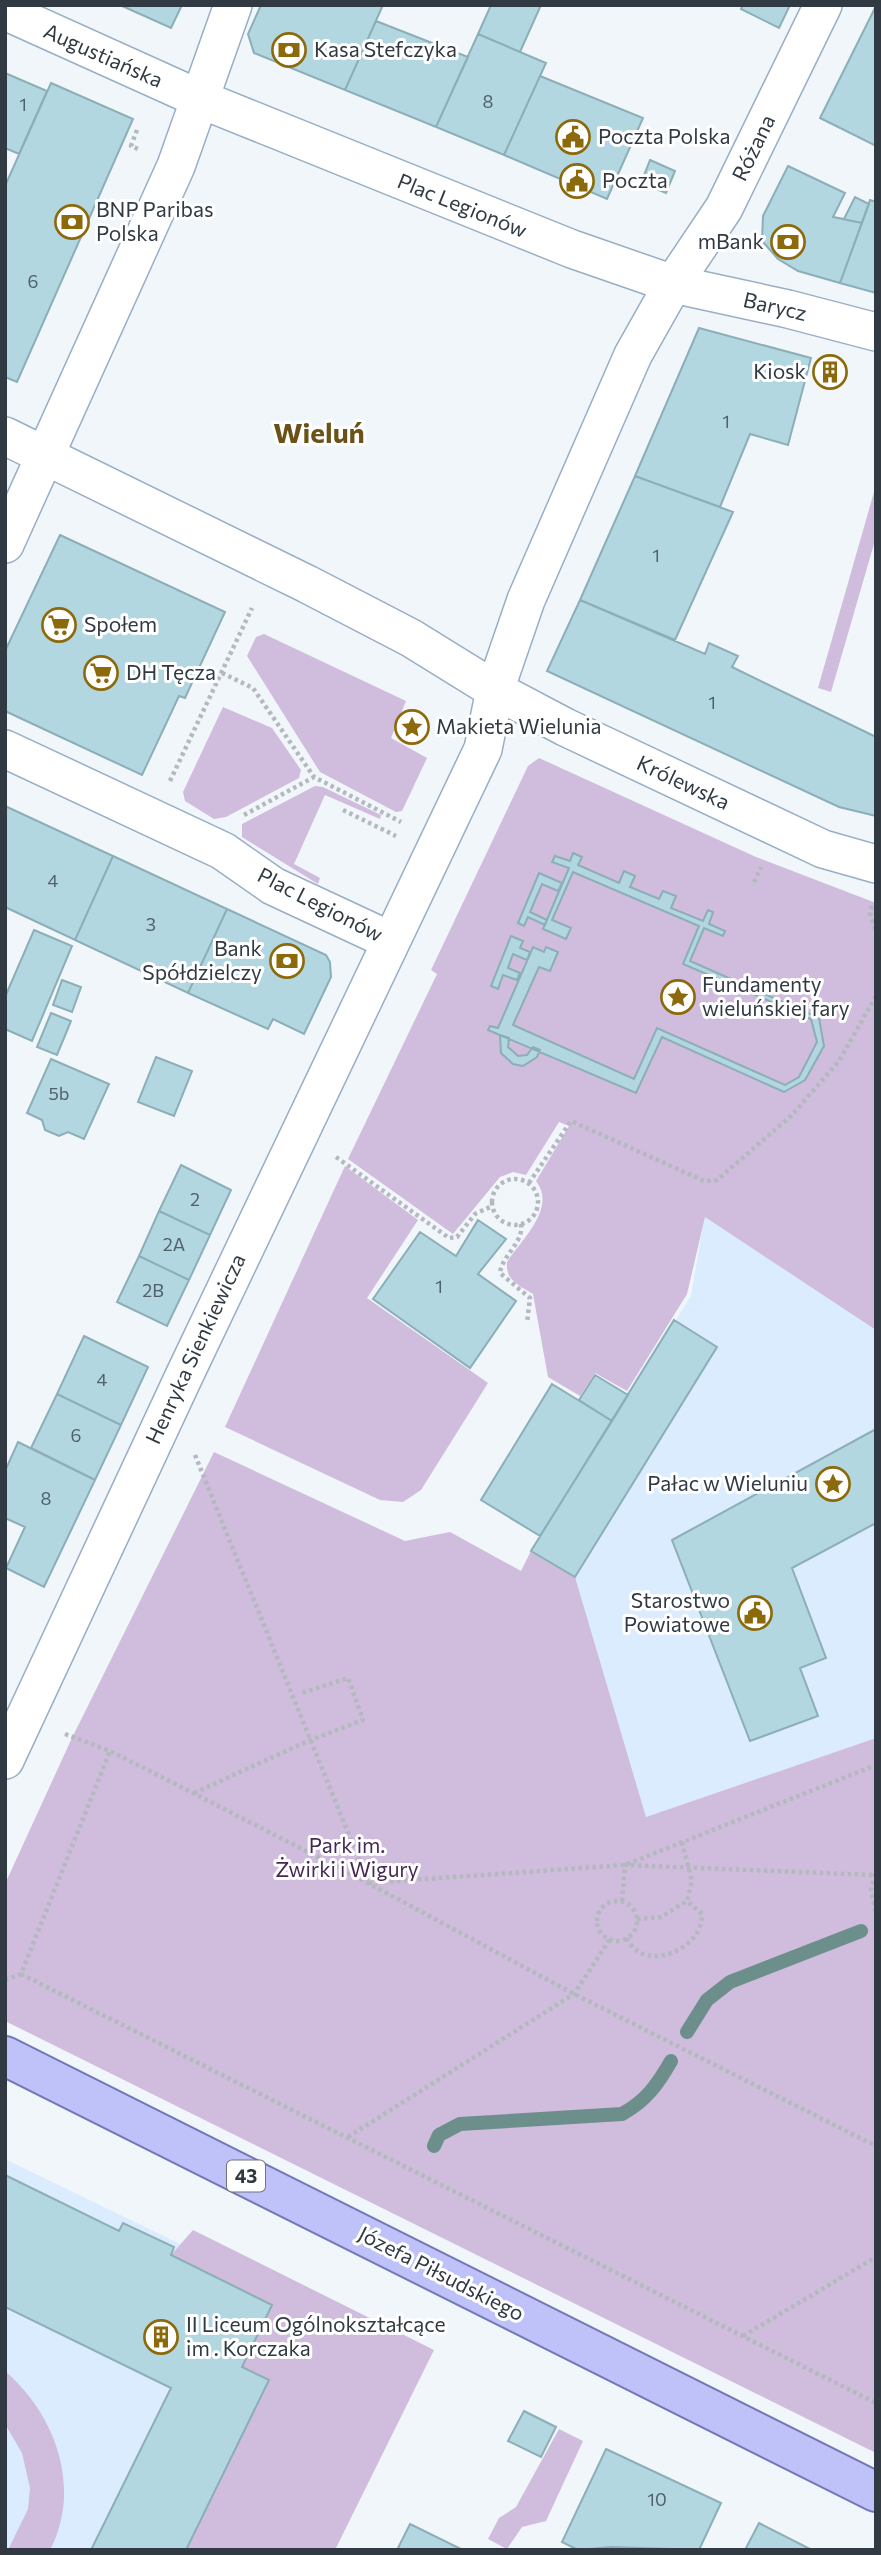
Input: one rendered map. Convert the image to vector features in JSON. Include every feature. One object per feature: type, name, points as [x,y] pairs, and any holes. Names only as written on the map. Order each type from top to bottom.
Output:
[{"type":"main road","name":"Józefa Piłsudskiego","points":[[5,2056],[876,2492]]},
{"type":"street","points":[[5,544],[176,166],[233,5]]},
{"type":"street","name":"Różana","points":[[673,284],[724,208],[823,5]]},
{"type":"street","name":"Augustiańska","points":[[5,11],[200,99]]},
{"type":"street","name":"Plac Legionów","points":[[5,749],[223,851],[273,886],[391,941],[483,749],[495,690],[526,600],[633,355],[673,284],[572,249],[200,99]]},
{"type":"street","name":"Barycz","points":[[673,284],[788,309],[876,332]]},
{"type":"street","points":[[5,436],[46,454],[399,632],[495,690]]},
{"type":"street","name":"Królewska","points":[[495,690],[823,849],[876,864]]},
{"type":"street","name":"Henryka Sienkiewicza","points":[[5,1760],[14,1721],[391,941]]},
{"type":"path","points":[[131,146],[137,130]]},
{"type":"path","points":[[169,783],[252,608]]},
{"type":"path","points":[[222,673],[253,688],[314,777],[411,827]]},
{"type":"path","points":[[242,817],[314,777]]},
{"type":"path","points":[[343,810],[405,839]]},
{"type":"path","points":[[876,894],[870,913],[876,932]]},
{"type":"path","points":[[528,1183],[570,1121],[704,1181],[717,1180],[792,1115],[839,1061],[876,996]]},
{"type":"path","points":[[335,1156],[449,1238],[457,1237],[475,1214],[492,1206]]},
{"type":"path","points":[[514,1179],[528,1183],[537,1195],[537,1210],[521,1224],[506,1223],[495,1214],[492,1206],[492,1198],[499,1185],[514,1179]]},
{"type":"path","points":[[521,1224],[521,1236],[502,1263],[500,1273],[530,1298],[527,1323]]},
{"type":"path","points":[[195,1455],[308,1741],[368,1883]]},
{"type":"path","points":[[193,1793],[308,1741],[363,1720],[348,1678],[302,1693]]},
{"type":"path","points":[[14,1721],[61,1732],[110,1751],[368,1883],[574,1994],[876,2146]]},
{"type":"path","points":[[21,1974],[110,1751]]},
{"type":"path","points":[[625,1865],[876,1765]]},
{"type":"path","points":[[637,1919],[661,1917],[687,1901],[692,1890],[690,1868],[682,1842]]},
{"type":"path","points":[[368,1883],[625,1865],[875,1874],[871,1890],[876,1914]]},
{"type":"path","points":[[622,1901],[625,1865]]},
{"type":"path","points":[[622,1901],[632,1908],[637,1919],[635,1931],[627,1938],[610,1939],[598,1927],[599,1915],[605,1906],[622,1901]]},
{"type":"path","points":[[627,1938],[631,1948],[646,1955],[666,1954],[690,1944],[701,1928],[702,1914],[687,1901]]},
{"type":"path","points":[[348,2137],[574,1994],[610,1939]]},
{"type":"path","points":[[5,1980],[21,1974],[876,2403]]},
{"type":"path","points":[[743,2336],[876,2257]]},
{"type":"shaded area","points":[[709,1191],[876,1300],[876,1738],[646,1817],[575,1578],[531,1551],[691,1296]]},
{"type":"shaded area","points":[[5,2159],[316,2310],[198,2550],[5,2550]]},
{"type":"green space","points":[[876,485],[876,537],[831,692],[818,688]]},
{"type":"green space","points":[[264,634],[406,701],[391,738],[427,758],[402,811],[396,812],[320,772],[247,656],[256,637]]},
{"type":"green space","points":[[223,707],[272,728],[301,770],[299,778],[226,817],[214,819],[185,801],[183,792]]},
{"type":"green space","points":[[539,758],[756,857],[876,903],[876,1330],[705,1217],[687,1294],[627,1391],[595,1373],[580,1396],[548,1377],[533,1294],[511,1278],[507,1268],[507,1262],[540,1212],[541,1191],[536,1181],[569,1126],[559,1122],[526,1175],[513,1172],[500,1177],[453,1234],[348,1159],[437,974],[431,970],[528,766]]},
{"type":"green space","points":[[315,786],[323,787],[381,815],[380,819],[325,795],[294,864],[320,878],[318,884],[242,837],[242,824]]},
{"type":"green space","points":[[345,1166],[418,1220],[367,1298],[488,1383],[421,1490],[403,1502],[380,1500],[225,1427]]},
{"type":"green space","name":"Park im. Żwirki i Wigury","points":[[214,1452],[405,1541],[450,1532],[521,1571],[531,1551],[575,1577],[646,1817],[876,1738],[876,2453],[5,2021],[5,1884],[71,1740]]},
{"type":"green space","points":[[193,2230],[434,2350],[335,2550],[186,2550],[269,2381],[242,2367],[272,2305],[171,2255]]},
{"type":"green space","points":[[5,2371],[38,2409],[59,2454],[64,2502],[50,2550],[8,2550],[28,2509],[30,2488],[22,2453],[5,2424]]},
{"type":"green space","points":[[559,2429],[583,2441],[546,2521],[522,2527],[507,2549],[488,2539],[499,2518],[516,2507]]},
{"type":"building","points":[[120,5],[182,5],[171,28]]},
{"type":"building","points":[[261,5],[383,5],[345,90],[254,53],[248,34]]},
{"type":"building","points":[[491,5],[541,5],[520,52],[478,34]]},
{"type":"building","points":[[743,5],[790,5],[779,28],[741,9]]},
{"type":"building","points":[[876,6],[876,146],[820,118]]},
{"type":"building","points":[[376,21],[468,57],[436,127],[345,90]]},
{"type":"building","points":[[478,34],[546,63],[504,155],[436,127]]},
{"type":"building","points":[[5,73],[47,91],[19,154],[5,148]]},
{"type":"building","name":"Poczta Polska","points":[[540,76],[643,118],[607,199],[504,155]]},
{"type":"building","points":[[51,83],[133,119],[17,382],[5,377],[5,186]]},
{"type":"building","points":[[650,160],[675,171],[666,193],[641,183]]},
{"type":"building","points":[[788,166],[845,193],[833,217],[844,219],[855,197],[869,204],[840,283],[798,271],[778,259],[762,241],[763,216]]},
{"type":"building","points":[[788,166],[845,193],[833,217],[862,223],[840,283],[798,271],[778,259],[762,241],[763,216]]},
{"type":"building","points":[[870,200],[876,202],[876,293],[840,283]]},
{"type":"building","points":[[699,328],[811,358],[788,445],[750,434],[720,507],[635,476]]},
{"type":"building","name":"Kiosk","points":[[821,360],[844,367],[839,383],[816,377]]},
{"type":"building","points":[[635,476],[733,512],[675,640],[580,600]]},
{"type":"building","name":"DH Tęcza","points":[[60,535],[225,612],[185,698],[179,696],[142,775],[5,711],[5,651]]},
{"type":"building","points":[[580,600],[705,654],[709,643],[738,656],[732,667],[876,737],[876,816],[839,807],[547,671]]},
{"type":"building","points":[[5,806],[113,856],[75,940],[5,907]]},
{"type":"building","points":[[573,853],[582,857],[578,865],[619,883],[624,871],[635,876],[630,887],[659,899],[663,891],[676,896],[671,908],[703,921],[708,910],[713,912],[709,924],[725,931],[723,936],[704,928],[690,961],[819,1018],[824,1046],[805,1080],[784,1092],[662,1037],[636,1093],[488,1030],[490,1026],[498,1028],[533,947],[544,952],[546,947],[558,952],[550,971],[539,967],[513,1025],[634,1079],[657,1028],[785,1085],[799,1077],[817,1042],[811,1019],[683,964],[699,926],[573,872],[552,920],[571,928],[566,939],[543,929],[569,868],[552,862],[555,856],[570,861]]},
{"type":"building","points":[[113,856],[227,909],[188,993],[75,940]]},
{"type":"building","points":[[539,873],[562,883],[558,891],[542,884],[530,912],[547,920],[545,925],[528,917],[524,926],[518,923]]},
{"type":"building","points":[[227,909],[326,955],[330,962],[331,977],[304,1034],[273,1019],[268,1029],[188,993]]},
{"type":"building","points":[[34,930],[72,946],[32,1041],[5,1029],[5,997]]},
{"type":"building","points":[[511,936],[523,941],[520,948],[530,952],[527,960],[513,954],[508,968],[520,973],[517,980],[503,975],[498,989],[491,986]]},
{"type":"building","points":[[62,980],[81,987],[72,1012],[53,1005]]},
{"type":"building","points":[[51,1013],[71,1021],[57,1055],[37,1047]]},
{"type":"building","points":[[500,1035],[509,1038],[508,1047],[518,1056],[527,1055],[533,1047],[540,1050],[537,1057],[523,1066],[513,1064],[501,1053]]},
{"type":"building","points":[[156,1057],[192,1071],[174,1116],[138,1102]]},
{"type":"building","points":[[51,1059],[109,1084],[84,1139],[68,1132],[59,1136],[45,1130],[42,1120],[27,1113]]},
{"type":"building","points":[[181,1165],[231,1190],[210,1235],[159,1211]]},
{"type":"building","points":[[159,1211],[210,1235],[189,1280],[139,1256]]},
{"type":"building","points":[[478,1220],[506,1239],[478,1274],[516,1301],[470,1368],[373,1299],[420,1232],[456,1256]]},
{"type":"building","points":[[139,1256],[189,1280],[167,1326],[117,1302]]},
{"type":"building","points":[[674,1320],[717,1347],[575,1577],[531,1551]]},
{"type":"building","points":[[84,1336],[148,1367],[121,1425],[57,1394]]},
{"type":"building","points":[[595,1375],[628,1395],[612,1421],[579,1400]]},
{"type":"building","points":[[552,1384],[612,1421],[540,1536],[481,1500]]},
{"type":"building","points":[[57,1394],[121,1425],[95,1480],[31,1448]]},
{"type":"building","name":"Starostwo Powiatowe","points":[[876,1429],[876,1523],[792,1568],[826,1658],[800,1668],[818,1716],[750,1741],[672,1540]]},
{"type":"building","points":[[18,1442],[95,1480],[44,1587],[6,1568],[25,1527],[5,1518],[5,1471]]},
{"type":"building","name":"II Liceum Ogólnokształcące im . Korczaka","points":[[5,2175],[119,2231],[123,2223],[174,2247],[171,2255],[272,2305],[242,2367],[269,2380],[186,2550],[91,2550],[171,2388],[5,2307]]},
{"type":"building","points":[[524,2411],[556,2427],[541,2457],[508,2441]]},
{"type":"building","points":[[606,2449],[721,2503],[699,2550],[611,2547],[578,2550],[562,2542]]},
{"type":"building","points":[[759,2523],[812,2550],[745,2550]]},
{"type":"building","points":[[410,2524],[463,2550],[397,2550]]},
{"type":"waterway","points":[[687,2032],[707,2000],[730,1982],[861,1931]]},
{"type":"waterway","points":[[434,2146],[439,2135],[460,2124],[622,2114],[651,2091],[671,2061]]},
{"type":"place","name":"Kasa Stefczyka","points":[[289,50]]},
{"type":"place","name":"Poczta Polska","points":[[573,137]]},
{"type":"place","name":"Poczta","points":[[577,181]]},
{"type":"place","name":"BNP Paribas Polska","points":[[72,222]]},
{"type":"place","name":"mBank","points":[[788,242]]},
{"type":"place","name":"Kiosk","points":[[830,372]]},
{"type":"place","name":"Społem","points":[[59,625]]},
{"type":"place","name":"DH Tęcza","points":[[101,673]]},
{"type":"place","name":"Makieta Wielunia","points":[[412,727]]},
{"type":"place","name":"Bank Spółdzielczy","points":[[287,961]]},
{"type":"place","name":"Fundamenty wieluńskiej fary","points":[[678,997]]},
{"type":"place","name":"Pałac w Wieluniu","points":[[833,1484]]},
{"type":"place","name":"Starostwo Powiatowe","points":[[755,1613]]},
{"type":"place","name":"II Liceum Ogólnokształcące im . Korczaka","points":[[161,2337]]},
{"type":"district","name":"Wieluń","points":[[319,433]]}]
